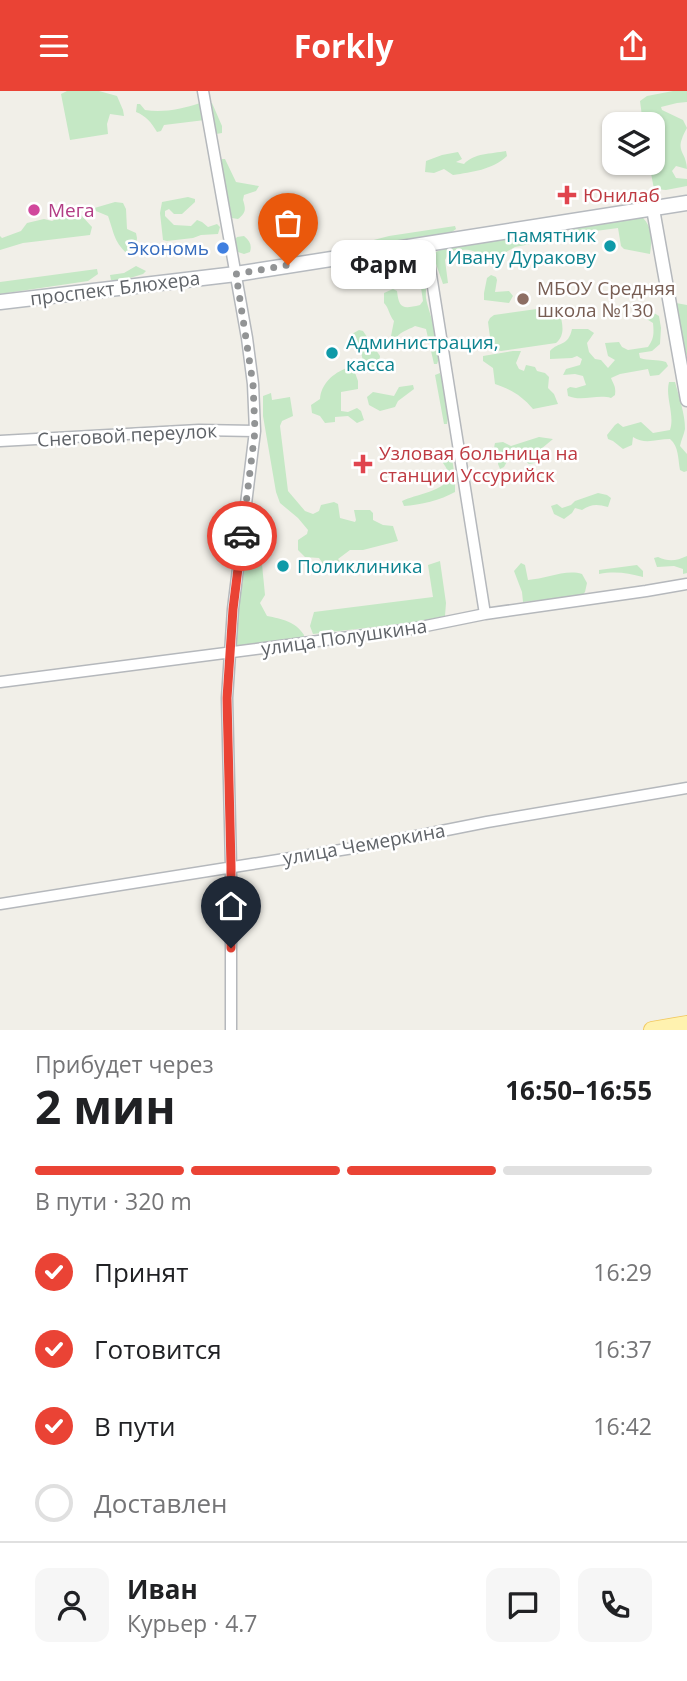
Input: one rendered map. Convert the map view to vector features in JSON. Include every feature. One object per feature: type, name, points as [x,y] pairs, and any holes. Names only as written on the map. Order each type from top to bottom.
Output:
[{"type":"main road","name":"проспект Блюхера","points":[[0,302],[236,274],[687,203]]},
{"type":"main road","points":[[652,1030],[687,1024]]},
{"type":"street","points":[[203,91],[253,384],[255,431],[235,586],[227,698],[231,1030]]},
{"type":"street","points":[[653,209],[687,400]]},
{"type":"street","points":[[426,243],[485,614]]},
{"type":"street","name":"Снеговой переулок","points":[[0,441],[199,430],[255,431]]},
{"type":"street","name":"улица Полушкина","points":[[0,682],[411,629],[485,614],[687,584]]},
{"type":"street","name":"улица Чемеркина","points":[[0,904],[366,846],[487,822],[687,788]]},
{"type":"green space","points":[[67,91],[99,91],[117,96],[124,116],[110,114],[108,134],[70,140],[61,94]]},
{"type":"green space","points":[[687,91],[687,102],[661,107],[683,120],[687,128],[681,147],[687,169],[676,166],[672,171],[676,178],[687,179],[687,186],[654,189],[651,175],[665,175],[665,112],[641,112],[640,101],[647,96]]},
{"type":"green space","points":[[212,103],[222,126],[222,133],[216,134],[205,120],[164,125],[161,131],[157,132],[143,115],[136,112],[137,104],[145,110],[159,111]]},
{"type":"green space","points":[[506,151],[507,156],[501,161],[482,170],[453,175],[444,169],[434,173],[425,172],[426,161],[442,155],[458,152],[462,159],[456,162],[464,164],[478,156]]},
{"type":"green space","points":[[222,159],[225,159],[236,182],[259,186],[256,191],[244,195],[245,211],[238,219],[232,218],[229,211]]},
{"type":"green space","points":[[188,197],[195,199],[195,202],[182,214],[174,214],[169,209],[165,211],[165,216],[174,225],[191,226],[197,220],[208,227],[217,224],[220,227],[218,234],[163,240],[160,213],[162,202]]},
{"type":"green space","points":[[115,202],[123,203],[127,229],[136,233],[135,257],[131,257],[118,243],[108,216],[91,209]]},
{"type":"green space","points":[[70,212],[81,215],[92,227],[90,235],[23,243],[0,250],[0,236],[2,238],[21,231],[27,223],[44,219],[52,221]]},
{"type":"green space","points":[[641,216],[651,233],[650,254],[624,249],[618,228],[573,234],[570,230],[573,226]]},
{"type":"green space","points":[[455,226],[456,229],[448,235],[369,246],[366,242],[389,236]]},
{"type":"green space","points":[[548,231],[550,237],[546,241],[515,247],[501,255],[482,257],[471,250],[450,251],[445,260],[448,283],[443,284],[434,253],[468,243]]},
{"type":"green space","points":[[244,236],[251,247],[250,252],[244,254],[235,251],[233,242],[237,237]]},
{"type":"green space","points":[[414,253],[424,260],[427,267],[426,298],[439,349],[437,364],[434,364],[426,329],[415,326],[396,338],[391,336],[394,321],[384,303],[384,293],[393,289],[397,291],[403,306],[420,305],[423,301],[417,261],[413,257],[368,264],[366,261]]},
{"type":"green space","points":[[136,266],[146,271],[117,282],[111,280],[110,275],[124,273]]},
{"type":"green space","points":[[97,269],[98,274],[88,281],[0,294],[0,282]]},
{"type":"green space","points":[[491,275],[497,280],[495,292],[509,291],[513,296],[509,303],[484,300],[487,278]]},
{"type":"green space","points":[[676,303],[687,305],[687,357],[678,323]]},
{"type":"green space","points":[[551,307],[560,312],[562,325],[561,336],[556,343],[501,351],[491,345],[488,322],[494,315]]},
{"type":"green space","points":[[647,313],[659,316],[660,344],[652,351],[639,353],[640,358],[666,362],[668,366],[659,375],[650,376],[648,369],[611,378],[615,395],[611,398],[568,396],[567,389],[570,387],[586,385],[583,376],[563,375],[566,369],[580,365],[582,359],[577,356],[550,359],[550,351],[566,341],[572,329],[588,329],[594,333],[587,343],[589,352],[608,368],[615,360],[608,356],[605,343],[619,342],[628,350],[648,347],[652,339],[653,323],[645,318]]},
{"type":"green space","points":[[363,331],[380,356],[379,364],[373,367],[364,365],[360,348],[354,342],[352,334]]},
{"type":"green space","points":[[521,351],[516,363],[519,369],[524,371],[526,365],[535,367],[549,377],[548,388],[558,404],[533,409],[516,394],[495,384],[493,368],[483,361],[483,356]]},
{"type":"green space","points":[[347,368],[354,370],[358,389],[341,392],[341,411],[348,412],[357,408],[364,420],[357,423],[348,416],[335,417],[335,422],[325,423],[320,416],[312,413],[311,405],[320,399],[329,380]]},
{"type":"green space","points":[[440,373],[447,405],[447,424],[444,424],[435,375]]},
{"type":"green space","points":[[669,382],[675,382],[684,417],[685,429],[680,446],[687,454],[687,471],[684,472],[680,470],[677,449],[670,439],[647,441],[633,437],[632,445],[623,449],[608,439],[607,435],[618,423],[623,427],[641,422],[653,433],[670,430]]},
{"type":"green space","points":[[413,385],[414,389],[398,401],[395,407],[380,411],[369,405],[367,397],[373,392],[394,396],[399,387]]},
{"type":"green space","points":[[271,393],[272,400],[290,397],[293,416],[282,421],[280,426],[288,491],[305,511],[313,514],[319,511],[321,505],[334,502],[338,504],[340,518],[355,522],[354,510],[370,510],[373,520],[393,526],[398,541],[363,550],[350,550],[338,559],[344,566],[342,572],[329,572],[319,558],[305,557],[298,550],[298,540],[307,534],[308,530],[280,503],[276,492],[263,416],[263,396]]},
{"type":"green space","points":[[539,437],[553,439],[535,454],[538,458],[552,460],[529,464],[520,455],[514,455],[510,456],[500,469],[499,458],[494,450],[495,443],[503,442],[511,446]]},
{"type":"green space","points":[[450,456],[455,492],[430,502],[404,506],[402,501],[443,485],[448,472],[443,463],[444,458]]},
{"type":"green space","points":[[598,493],[611,498],[608,507],[594,505],[582,510],[575,508],[564,519],[554,514],[551,506],[557,504],[562,508]]},
{"type":"green space","points":[[251,503],[257,504],[259,509],[265,595],[260,603],[267,616],[288,621],[300,630],[304,635],[301,650],[284,651],[284,642],[251,647],[237,646]]},
{"type":"green space","points":[[687,556],[687,573],[683,574],[683,569],[674,566],[657,567],[654,558],[672,560]]},
{"type":"green space","points":[[440,561],[446,603],[445,616],[418,622],[313,634],[310,626],[314,612],[433,597],[428,565]]},
{"type":"green space","points":[[521,563],[525,565],[528,580],[569,573],[582,574],[587,583],[585,592],[581,597],[523,602],[514,571]]},
{"type":"green space","points":[[637,565],[643,571],[643,577],[621,573],[599,574],[599,570]]},
{"type":"way so far","points":[[242,536],[255,431],[253,384],[236,274],[288,265]]},
{"type":"place","name":"Юнилаб","points":[[567,195]]},
{"type":"place","name":"Мега","points":[[34,210]]},
{"type":"place","name":"памятник Ивану Дуракову","points":[[610,246]]},
{"type":"place","name":"Экономь","points":[[223,248]]},
{"type":"place","name":"Фарм","points":[[288,265]]},
{"type":"place","name":"МБОУ Средняя школа №130","points":[[523,299]]},
{"type":"place","name":"Администрация, касса","points":[[332,353]]},
{"type":"place","name":"Узловая больница на станции Уссурийск","points":[[363,464]]},
{"type":"place","name":"Поликлиника","points":[[283,566]]},
{"type":"route","points":[[231,948],[227,698],[233,609],[242,536]]}]
